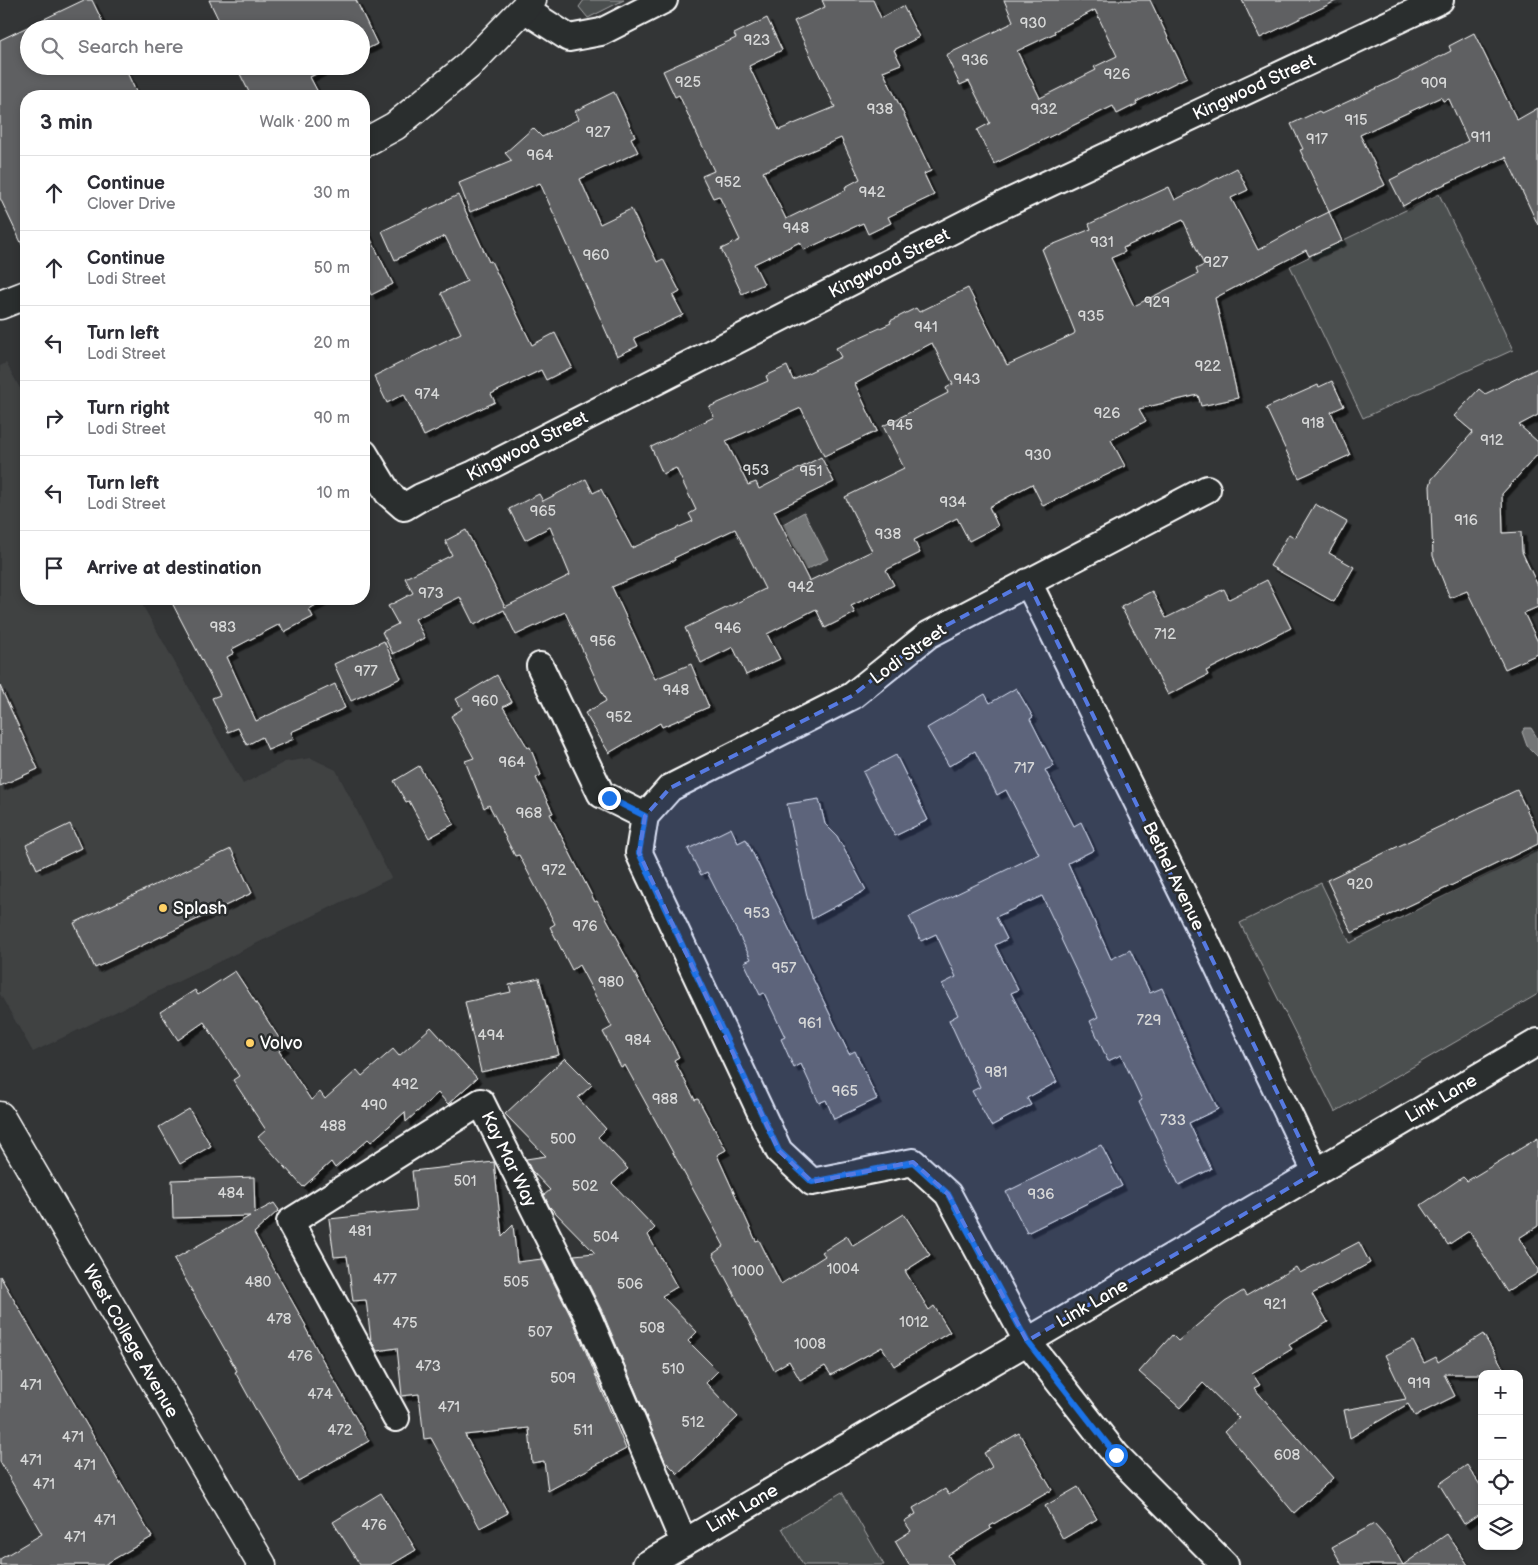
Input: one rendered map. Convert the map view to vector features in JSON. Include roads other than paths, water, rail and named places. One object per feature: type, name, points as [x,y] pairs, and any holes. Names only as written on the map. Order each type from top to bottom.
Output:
[{"type":"main road","points":[[370,140],[395,126],[468,66],[528,4]]},
{"type":"main road","points":[[0,305],[20,297]]},
{"type":"main road","name":"West College Avenue","points":[[0,1116],[262,1565]]},
{"type":"street","points":[[528,4],[569,38],[600,32],[664,0]]},
{"type":"street","name":"Kingwood Street","points":[[370,463],[388,493],[404,507],[421,497],[472,475],[990,211],[1440,0]]},
{"type":"street","name":"Lodi Street","points":[[645,816],[670,788],[852,696],[928,635],[1207,489]]},
{"type":"street","name":"Bethel Avenue","points":[[1028,582],[1190,908],[1316,1172]]},
{"type":"street","points":[[540,666],[602,794],[645,816],[639,853],[779,1151],[812,1182],[913,1162],[948,1194],[1027,1341],[1116,1455],[1225,1565]]},
{"type":"street","name":"Link Lane","points":[[646,1565],[1538,1042]]},
{"type":"street","name":"Kay Mar Way","points":[[396,1418],[290,1222],[481,1102],[588,1317],[684,1543]]},
{"type":"place","name":"Splash","points":[[163,908]]},
{"type":"place","name":"Volvo","points":[[250,1043]]}]
